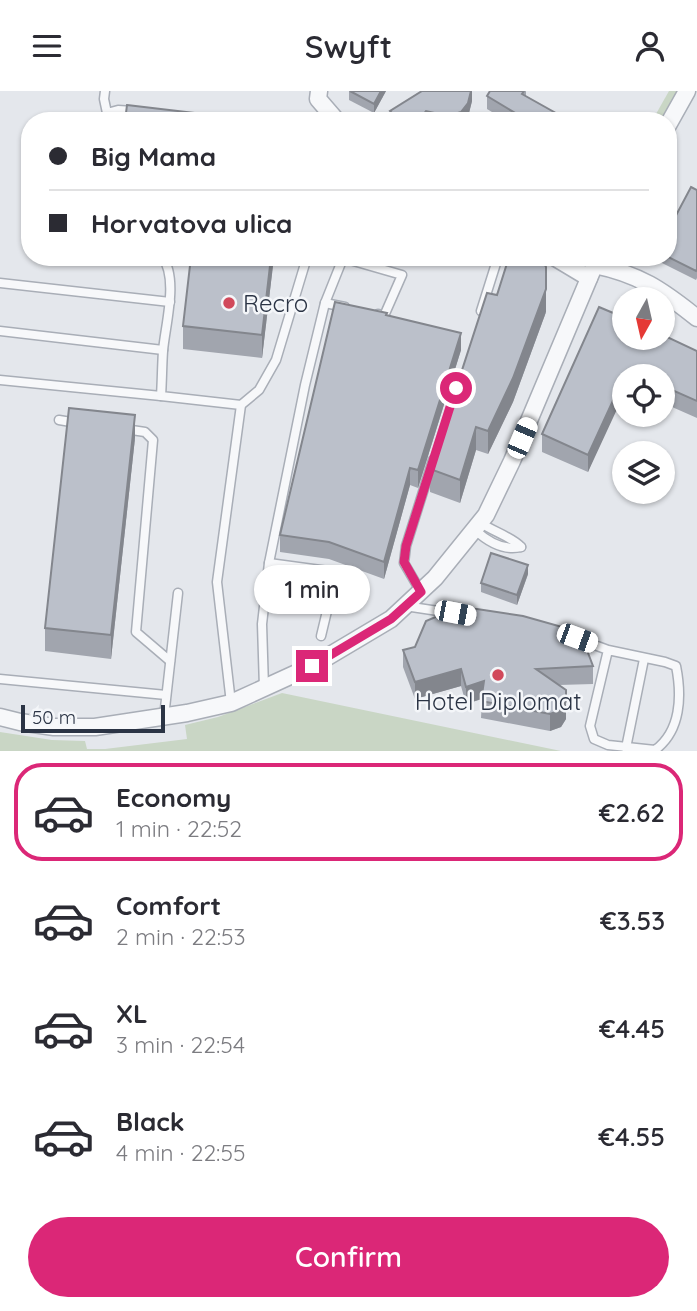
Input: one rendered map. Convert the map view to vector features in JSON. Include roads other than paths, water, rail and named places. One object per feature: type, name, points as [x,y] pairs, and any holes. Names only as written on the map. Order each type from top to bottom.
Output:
[{"type":"street","points":[[319,91],[318,99],[329,112]]},
{"type":"street","points":[[675,112],[687,91]]},
{"type":"street","points":[[0,717],[54,727],[94,727],[164,717],[230,703],[312,666],[391,619],[454,557],[478,526],[512,461],[594,267],[619,270],[662,290],[697,318]]},
{"type":"lane","points":[[105,112],[106,91]]},
{"type":"lane","points":[[115,112],[144,112]]},
{"type":"lane","points":[[161,396],[163,350],[170,302],[166,266]]},
{"type":"lane","points":[[230,703],[217,582],[241,405],[259,390],[276,360],[304,266]]},
{"type":"lane","points":[[264,688],[262,624],[268,563],[305,385],[325,303],[340,266]]},
{"type":"lane","points":[[371,266],[402,275],[384,316],[372,313]]},
{"type":"lane","points":[[477,323],[495,266]]},
{"type":"lane","points":[[0,283],[170,302]]},
{"type":"lane","points":[[325,303],[360,311]]},
{"type":"lane","points":[[0,331],[163,350]]},
{"type":"lane","points":[[0,380],[241,405]]},
{"type":"lane","points":[[59,420],[83,423]]},
{"type":"lane","points":[[121,428],[145,432],[153,440],[136,632],[170,661]]},
{"type":"lane","points":[[421,592],[404,562],[406,546],[435,454]]},
{"type":"lane","points":[[478,526],[516,540],[521,547],[513,549],[487,541],[478,526]]},
{"type":"lane","points":[[268,563],[327,572],[332,577],[333,586],[321,636]]},
{"type":"lane","points":[[164,717],[178,593]]},
{"type":"lane","points":[[405,606],[467,615]]},
{"type":"lane","points":[[564,635],[608,650],[676,666],[680,685],[678,711],[673,730],[665,743],[654,750],[608,745],[594,739],[590,726],[608,650]]},
{"type":"lane","points":[[626,748],[644,659]]},
{"type":"lane","points":[[0,679],[166,695]]},
{"type":"place","name":"Recro","points":[[229,303]]},
{"type":"place","name":"Hotel Diplomat","points":[[498,675]]}]
